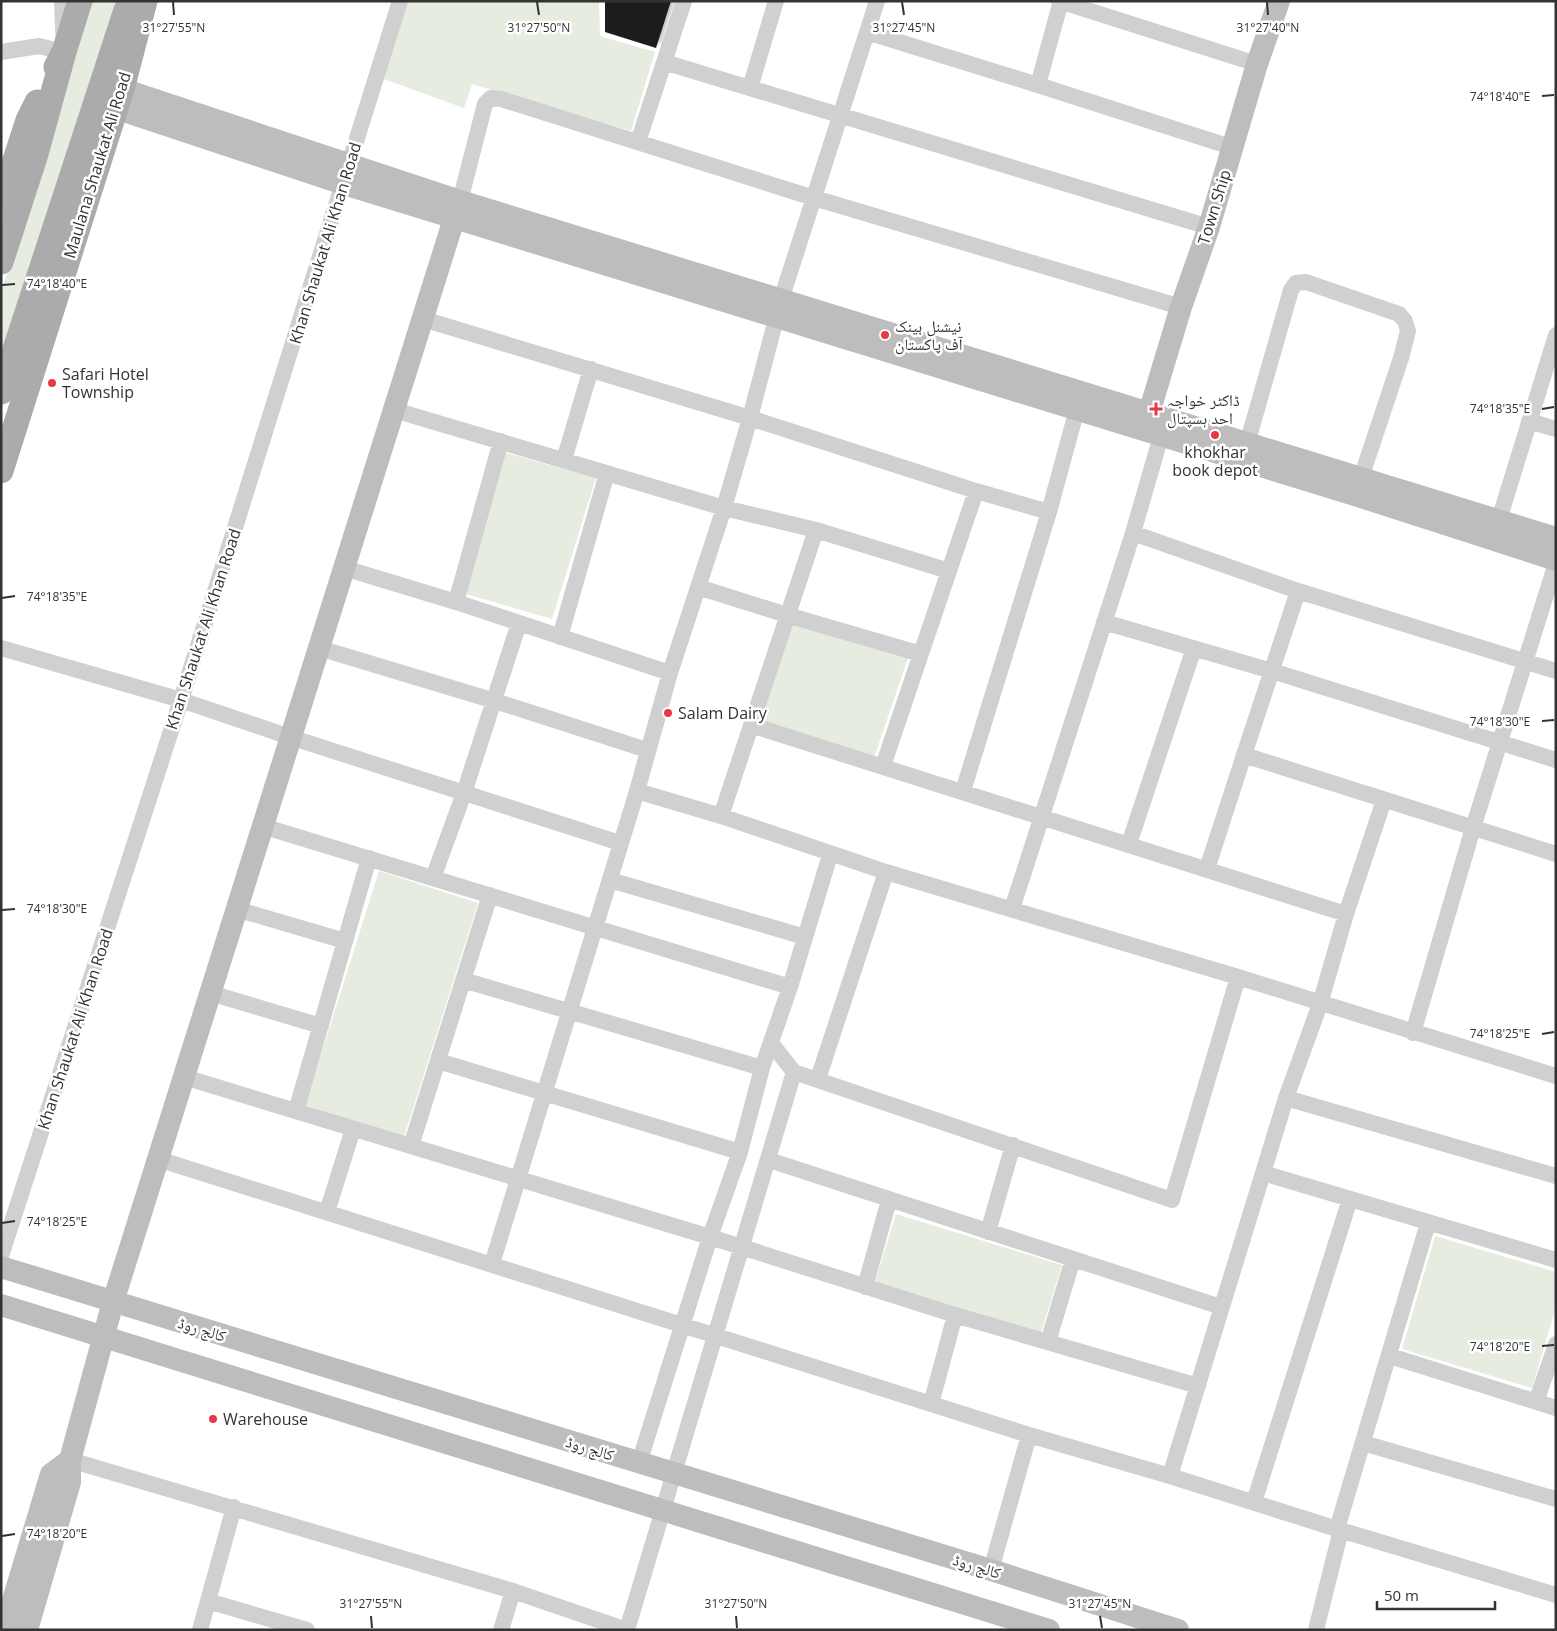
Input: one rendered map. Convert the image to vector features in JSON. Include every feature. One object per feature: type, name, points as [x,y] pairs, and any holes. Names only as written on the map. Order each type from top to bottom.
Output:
[{"type":"main road","points":[[1,262],[36,154],[80,1]]},
{"type":"main road","points":[[1,392],[129,1]]},
{"type":"main road","name":"Maulana Shaukat Ali Road","points":[[1,471],[118,98],[145,1]]},
{"type":"main road","name":"Town Ship","points":[[1149,413],[1279,1]]},
{"type":"main road","points":[[1,203],[28,120],[64,52]]},
{"type":"main road","points":[[118,98],[457,210],[779,309],[1077,410],[1358,496],[1556,562]]},
{"type":"main road","points":[[27,1630],[70,1482],[70,1460],[113,1302],[457,210]]},
{"type":"main road","points":[[779,309],[1094,395],[1247,444],[1556,538]]},
{"type":"main road","name":"کالج روڈ","points":[[1,1267],[991,1570],[1178,1630]]},
{"type":"main road","points":[[1,1305],[1049,1630]]},
{"type":"main road","points":[[4,1630],[52,1474],[70,1460]]},
{"type":"street","points":[[1,52],[39,46],[64,52],[62,1]]},
{"type":"street","name":"Khan Shaukat Ali Khan Road","points":[[1,1256],[181,700],[400,1]]},
{"type":"street","points":[[638,142],[684,1]]},
{"type":"street","points":[[750,88],[776,1]]},
{"type":"street","points":[[492,1264],[596,927],[670,674],[724,508],[779,309],[877,1]]},
{"type":"street","points":[[1038,84],[1060,1],[1258,64]]},
{"type":"street","points":[[867,32],[1038,84],[1232,147]]},
{"type":"street","points":[[664,62],[1208,228]]},
{"type":"street","points":[[457,210],[485,104],[491,98],[501,99],[814,198],[1181,307]]},
{"type":"street","points":[[1247,444],[1291,290],[1296,283],[1306,282],[1399,314],[1405,321],[1408,331],[1401,358],[1361,478]]},
{"type":"street","points":[[423,319],[750,418],[976,491],[1049,512]]},
{"type":"street","points":[[1499,520],[1556,335]]},
{"type":"street","points":[[564,460],[591,370]]},
{"type":"street","points":[[394,410],[724,508],[816,530],[949,571]]},
{"type":"street","points":[[963,791],[1049,512],[1077,410]]},
{"type":"street","points":[[1529,421],[1556,429]]},
{"type":"street","points":[[1012,909],[1133,533],[1161,436]]},
{"type":"street","points":[[456,602],[501,441]]},
{"type":"street","points":[[560,637],[607,473]]},
{"type":"street","points":[[883,766],[976,491]]},
{"type":"street","points":[[721,816],[816,530]]},
{"type":"street","points":[[1133,533],[1298,591],[1556,671]]},
{"type":"street","points":[[1413,1033],[1473,828],[1556,562]]},
{"type":"street","points":[[344,568],[456,602],[670,674]]},
{"type":"street","points":[[698,586],[787,615],[921,654]]},
{"type":"street","points":[[1207,869],[1298,591]]},
{"type":"street","points":[[1104,622],[1272,671],[1556,760]]},
{"type":"street","points":[[432,878],[464,792],[519,623]]},
{"type":"street","points":[[1,648],[181,700],[620,843]]},
{"type":"street","points":[[319,648],[495,701],[647,750]]},
{"type":"street","points":[[1129,844],[1194,648]]},
{"type":"street","points":[[751,725],[1346,914]]},
{"type":"street","points":[[1244,756],[1556,854]]},
{"type":"street","points":[[637,791],[721,816],[830,855],[1556,1076]]},
{"type":"street","points":[[1170,1476],[1286,1098],[1320,1004],[1346,914],[1384,800]]},
{"type":"street","points":[[262,826],[790,987]]},
{"type":"street","points":[[639,1463],[710,1236],[740,1152],[762,1068],[790,987],[830,855]]},
{"type":"street","points":[[296,1111],[369,858]]},
{"type":"street","points":[[818,1079],[886,872]]},
{"type":"street","points":[[610,880],[805,937]]},
{"type":"street","points":[[411,1146],[490,895]]},
{"type":"street","points":[[236,910],[345,941]]},
{"type":"street","points":[[771,1043],[794,1072],[1172,1200],[1238,978]]},
{"type":"street","points":[[463,980],[762,1068]]},
{"type":"street","points":[[210,993],[321,1026]]},
{"type":"street","points":[[438,1061],[740,1152]]},
{"type":"street","points":[[70,1460],[513,1591],[627,1630],[661,1511],[769,1160],[794,1072]]},
{"type":"street","points":[[184,1078],[710,1236],[955,1315],[1198,1386]]},
{"type":"street","points":[[1286,1098],[1556,1176]]},
{"type":"street","points":[[327,1212],[353,1129]]},
{"type":"street","points":[[988,1232],[1013,1145]]},
{"type":"street","points":[[158,1159],[1029,1435],[1170,1476],[1339,1530],[1556,1595]]},
{"type":"street","points":[[769,1160],[1221,1308]]},
{"type":"street","points":[[1263,1173],[1556,1260]]},
{"type":"street","points":[[1254,1502],[1350,1199]]},
{"type":"street","points":[[866,1286],[890,1200]]},
{"type":"street","points":[[1316,1630],[1339,1530],[1428,1223]]},
{"type":"street","points":[[1048,1342],[1073,1259]]},
{"type":"street","points":[[930,1404],[955,1315]]},
{"type":"street","points":[[1536,1402],[1556,1344]]},
{"type":"street","points":[[1390,1356],[1556,1408]]},
{"type":"street","points":[[991,1570],[1029,1435]]},
{"type":"street","points":[[1363,1443],[1556,1499]]},
{"type":"street","points":[[200,1630],[234,1507]]},
{"type":"street","points":[[501,1630],[513,1591]]},
{"type":"street","points":[[208,1601],[307,1630]]},
{"type":"shaded area","points":[[93,1],[118,1],[1,371],[1,292]]},
{"type":"shaded area","points":[[404,1],[599,1],[600,36],[655,52],[631,131],[472,84],[464,108],[381,78]]},
{"type":"shaded area","points":[[506,453],[596,478],[552,619],[466,594]]},
{"type":"shaded area","points":[[788,621],[908,658],[873,761],[757,722]]},
{"type":"shaded area","points":[[379,871],[478,903],[404,1137],[305,1105]]},
{"type":"shaded area","points":[[896,1214],[1062,1265],[1040,1336],[874,1285]]},
{"type":"shaded area","points":[[1435,1236],[1556,1272],[1556,1307],[1532,1388],[1402,1349]]},
{"type":"building","points":[[605,1],[671,1],[656,48],[605,32]]},
{"type":"place","name":"نیشنل بینک آف پاکستان","points":[[885,335]]},
{"type":"place","name":"Safari Hotel Township","points":[[52,383]]},
{"type":"place","name":"ڈاکٹر خواجہ احد ہسپتال","points":[[1156,409]]},
{"type":"place","name":"khokhar book depot","points":[[1215,435]]},
{"type":"place","name":"Salam Dairy","points":[[668,713]]},
{"type":"place","name":"Warehouse","points":[[213,1419]]}]
